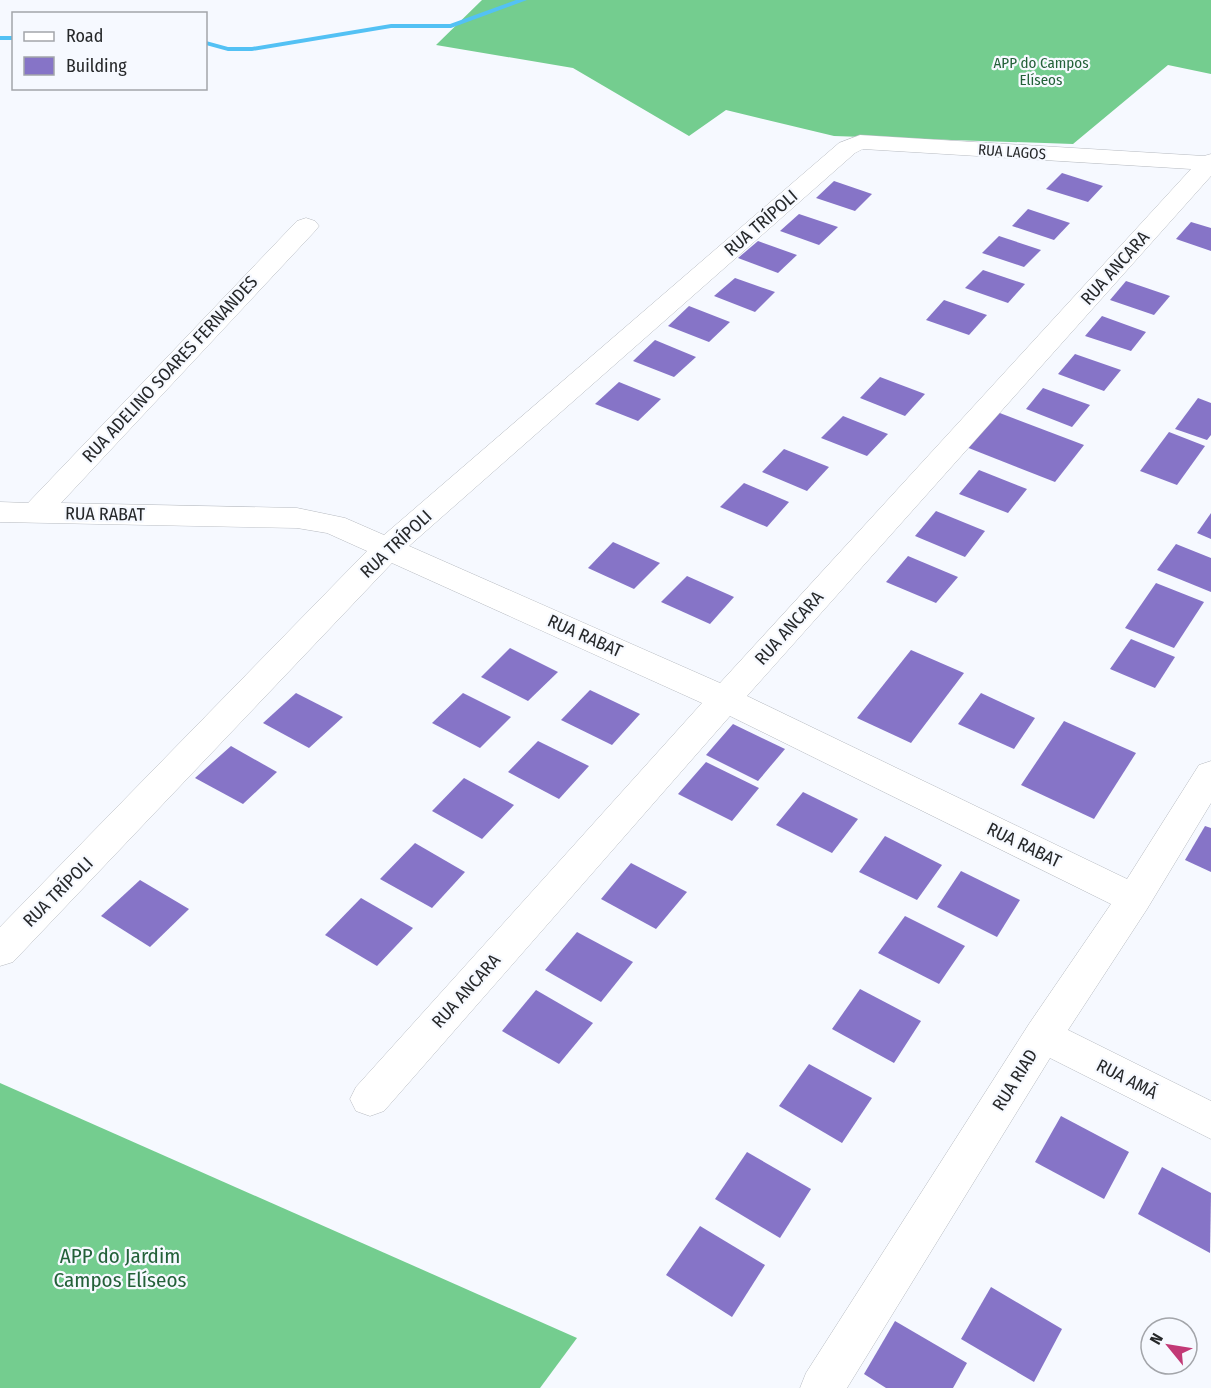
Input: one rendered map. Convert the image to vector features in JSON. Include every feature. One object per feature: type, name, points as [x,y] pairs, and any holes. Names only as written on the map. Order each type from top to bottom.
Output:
[{"type":"street","name":"RUA LAGOS","points":[[823,169],[847,148],[860,142],[1210,162]]},
{"type":"street","name":"RUA ANCARA","points":[[370,1099],[725,699],[1210,162]]},
{"type":"street","name":"RUA TRÍPOLI","points":[[0,951],[388,548],[823,169]]},
{"type":"street","name":"RUA ADELINO SOARES FERNANDES","points":[[35,513],[306,226]]},
{"type":"street","name":"RUA RABAT","points":[[0,512],[297,518],[334,525],[725,699],[1134,899]]},
{"type":"street","name":"RUA RIAD","points":[[822,1388],[1043,1036],[1134,899],[1211,774]]},
{"type":"street","name":"RUA AMÃ","points":[[1043,1036],[1211,1121]]},
{"type":"green space","name":"APP do Campos Elíseos","points":[[482,0],[1211,0],[1211,74],[1168,65],[1073,144],[834,136],[726,110],[689,136],[573,68],[436,45]]},
{"type":"green space","name":"APP do Jardim Campos Elíseos","points":[[0,1083],[577,1338],[540,1388],[0,1388]]},
{"type":"building","points":[[1062,173],[1103,186],[1088,202],[1046,189]]},
{"type":"building","points":[[834,181],[872,194],[855,211],[816,198]]},
{"type":"building","points":[[1028,209],[1070,223],[1054,240],[1012,226]]},
{"type":"building","points":[[799,214],[838,227],[819,245],[780,231]]},
{"type":"building","points":[[1191,222],[1211,228],[1211,251],[1176,239]]},
{"type":"building","points":[[999,236],[1041,250],[1024,267],[982,253]]},
{"type":"building","points":[[758,241],[797,255],[778,273],[738,258]]},
{"type":"building","points":[[983,270],[1025,284],[1008,303],[965,288]]},
{"type":"building","points":[[735,278],[775,292],[755,312],[714,296]]},
{"type":"building","points":[[1126,281],[1170,296],[1154,315],[1110,300]]},
{"type":"building","points":[[944,300],[987,315],[969,335],[926,320]]},
{"type":"building","points":[[689,306],[730,322],[709,342],[668,326]]},
{"type":"building","points":[[1102,316],[1146,332],[1131,351],[1085,336]]},
{"type":"building","points":[[655,340],[696,357],[674,377],[633,361]]},
{"type":"building","points":[[1075,354],[1121,370],[1104,391],[1058,374]]},
{"type":"building","points":[[880,377],[925,394],[905,416],[860,398]]},
{"type":"building","points":[[619,382],[661,399],[638,421],[595,404]]},
{"type":"building","points":[[1043,388],[1090,405],[1072,427],[1026,409]]},
{"type":"building","points":[[1198,398],[1211,403],[1211,435],[1207,440],[1175,429]]},
{"type":"building","points":[[992,410],[1084,445],[1055,482],[961,445]]},
{"type":"building","points":[[843,416],[888,434],[867,456],[821,438]]},
{"type":"building","points":[[1169,432],[1205,446],[1177,485],[1140,471]]},
{"type":"building","points":[[784,449],[829,467],[807,491],[762,472]]},
{"type":"building","points":[[979,470],[1027,489],[1008,513],[959,494]]},
{"type":"building","points":[[744,483],[789,502],[767,527],[720,507]]},
{"type":"building","points":[[936,511],[985,531],[965,557],[915,536]]},
{"type":"building","points":[[1211,513],[1211,539],[1197,533]]},
{"type":"building","points":[[613,542],[660,563],[634,589],[588,568]]},
{"type":"building","points":[[1176,544],[1211,558],[1211,592],[1157,570]]},
{"type":"building","points":[[908,556],[958,577],[936,603],[886,582]]},
{"type":"building","points":[[687,576],[734,597],[710,624],[661,602]]},
{"type":"building","points":[[1156,583],[1204,602],[1174,648],[1125,628]]},
{"type":"building","points":[[1131,639],[1175,657],[1155,688],[1110,669]]},
{"type":"building","points":[[510,648],[558,672],[528,701],[481,677]]},
{"type":"building","points":[[911,650],[964,673],[911,743],[857,718]]},
{"type":"building","points":[[590,690],[640,714],[612,745],[561,720]]},
{"type":"building","points":[[296,693],[343,717],[309,748],[263,723]]},
{"type":"building","points":[[463,693],[511,717],[480,748],[432,723]]},
{"type":"building","points":[[981,693],[1035,718],[1014,749],[958,724]]},
{"type":"building","points":[[1064,721],[1136,753],[1094,819],[1021,785]]},
{"type":"building","points":[[733,724],[785,749],[758,781],[706,755]]},
{"type":"building","points":[[538,741],[589,766],[559,799],[508,772]]},
{"type":"building","points":[[231,746],[277,772],[243,804],[195,778]]},
{"type":"building","points":[[706,762],[759,788],[732,821],[678,794]]},
{"type":"building","points":[[464,778],[514,805],[482,839],[432,811]]},
{"type":"building","points":[[803,792],[858,819],[832,853],[776,825]]},
{"type":"building","points":[[1205,826],[1211,828],[1211,872],[1185,860]]},
{"type":"building","points":[[885,836],[942,865],[917,900],[859,872]]},
{"type":"building","points":[[415,843],[465,872],[432,908],[380,879]]},
{"type":"building","points":[[631,863],[687,892],[656,929],[601,899]]},
{"type":"building","points":[[961,871],[1020,900],[997,937],[937,907]]},
{"type":"building","points":[[140,880],[189,909],[150,947],[101,916]]},
{"type":"building","points":[[361,898],[413,928],[377,966],[325,935]]},
{"type":"building","points":[[905,916],[965,946],[939,984],[878,953]]},
{"type":"building","points":[[577,932],[633,962],[601,1002],[545,970]]},
{"type":"building","points":[[860,989],[921,1021],[894,1063],[832,1029]]},
{"type":"building","points":[[536,990],[593,1023],[559,1064],[502,1031]]},
{"type":"building","points":[[809,1064],[872,1098],[842,1143],[779,1106]]},
{"type":"building","points":[[1061,1116],[1129,1152],[1104,1199],[1035,1162]]},
{"type":"building","points":[[747,1152],[811,1189],[780,1238],[715,1199]]},
{"type":"building","points":[[1162,1167],[1211,1193],[1210,1253],[1138,1214]]},
{"type":"building","points":[[700,1226],[765,1265],[732,1317],[666,1275]]},
{"type":"building","points":[[991,1287],[1062,1329],[1034,1382],[961,1339]]},
{"type":"building","points":[[895,1321],[967,1363],[953,1388],[886,1388],[864,1374]]},
{"type":"waterway","points":[[207,43],[228,49],[252,49],[391,26],[451,26],[523,0]]},
{"type":"waterway","points":[[0,38],[12,38]]}]
